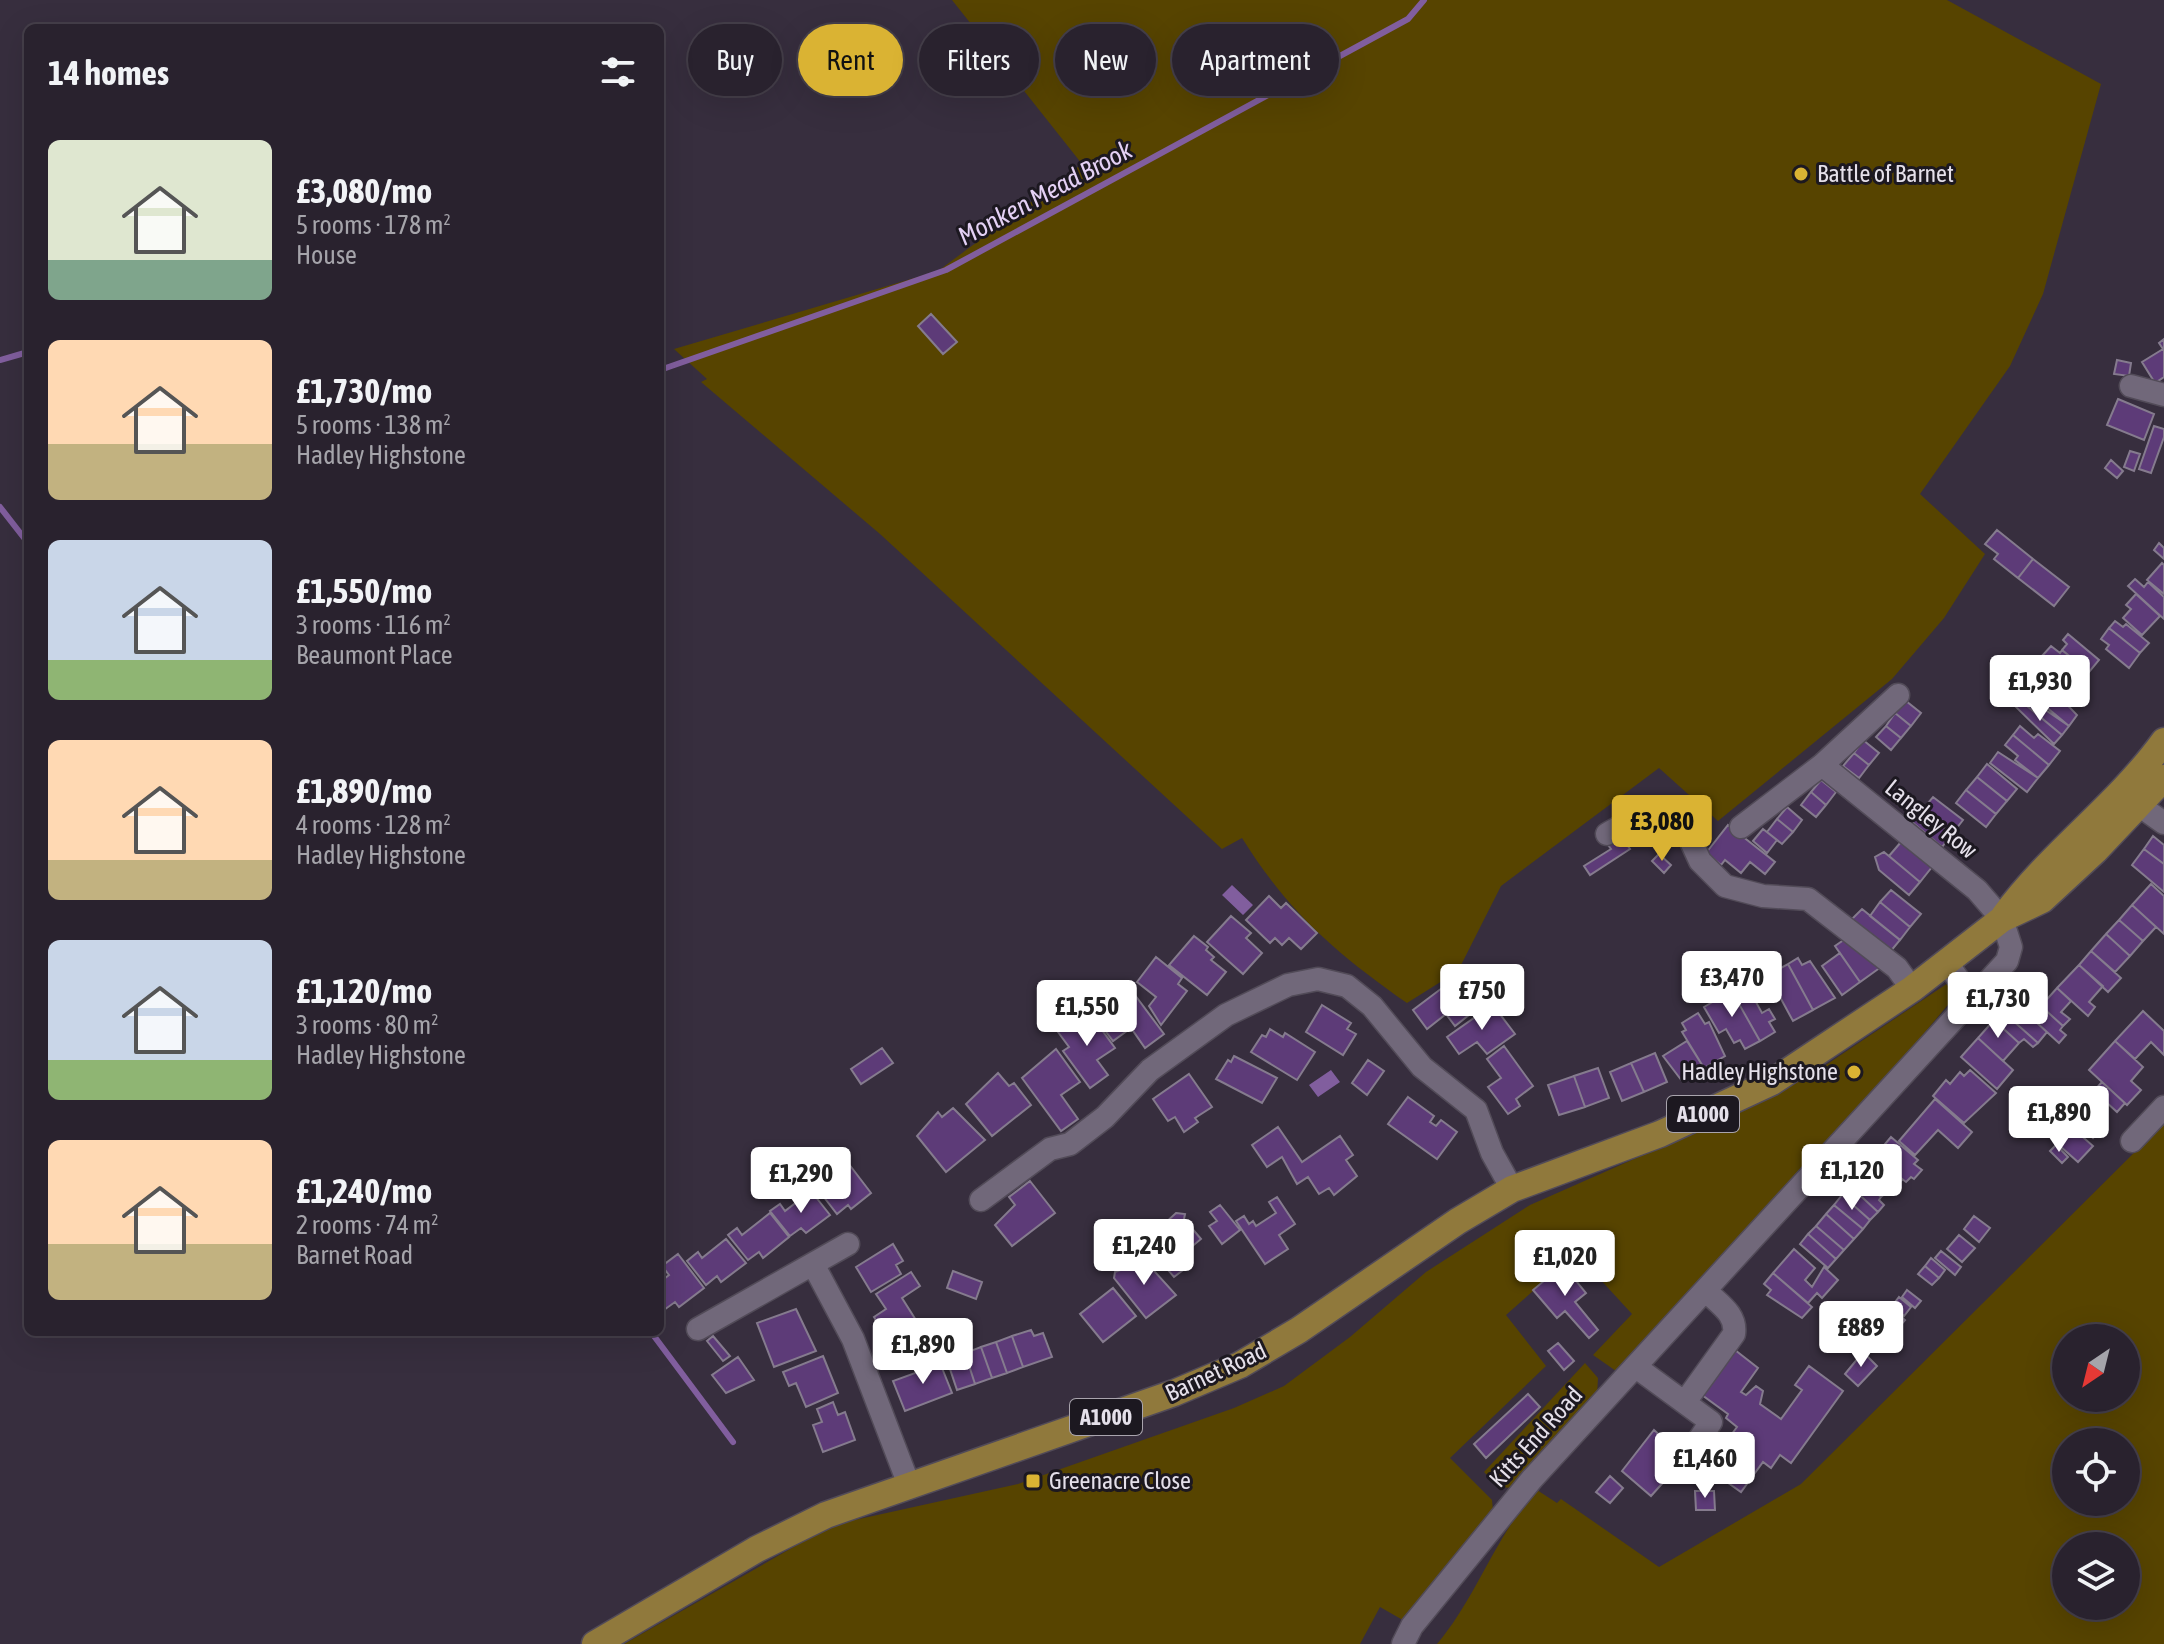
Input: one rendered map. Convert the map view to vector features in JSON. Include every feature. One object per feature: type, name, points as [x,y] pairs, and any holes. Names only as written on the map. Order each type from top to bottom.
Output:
[{"type":"main road","name":"A1000","points":[[1512,1189],[1660,1134],[1772,1082],[1912,989],[2002,919],[2042,900],[2131,800],[2164,741]]},
{"type":"main road","name":"A1000","points":[[2131,800],[2164,778]]},
{"type":"main road","name":"Barnet Road","points":[[595,1644],[757,1549],[826,1515],[1174,1393],[1240,1365],[1299,1330],[1458,1221],[1512,1189]]},
{"type":"street","points":[[2131,386],[2164,395]]},
{"type":"street","points":[[1741,827],[1822,765],[1898,695]]},
{"type":"street","name":"Langley Row","points":[[1822,765],[1977,890],[2002,919]]},
{"type":"street","points":[[2131,800],[2164,823]]},
{"type":"street","points":[[1607,834],[1634,818],[1646,817],[1659,817],[1685,828],[1700,861],[1725,886],[1763,896],[1808,899],[1897,968],[1912,989]]},
{"type":"street","points":[[1685,1402],[1734,1334],[1735,1324],[1713,1283],[2007,961],[2011,947],[2002,919]]},
{"type":"street","points":[[1946,962],[1971,997]]},
{"type":"street","points":[[981,1200],[1050,1149],[1070,1144],[1105,1117],[1150,1070],[1226,1015],[1288,985],[1318,979],[1347,986],[1372,1006],[1422,1067],[1476,1110],[1492,1153],[1512,1189]]},
{"type":"street","points":[[2132,1141],[2164,1107]]},
{"type":"street","points":[[698,1329],[848,1244]]},
{"type":"street","points":[[813,1264],[853,1339],[909,1485]]},
{"type":"street","name":"Kitts End Road","points":[[1403,1644],[1412,1626],[1510,1505],[1713,1283]]},
{"type":"street","points":[[1636,1367],[1711,1422],[1698,1441]]},
{"type":"shaded area","points":[[952,0],[1947,0],[2101,84],[2043,294],[2010,366],[1920,494],[1985,554],[1944,618],[1892,679],[1718,821],[1659,768],[1501,886],[1458,971],[1407,1003],[1336,949],[1296,910],[1242,838],[1222,849],[880,534],[701,382],[707,379],[674,349],[938,271],[1082,164],[1028,96],[1039,96],[1039,24],[971,24]]},
{"type":"shaded area","points":[[1232,885],[1253,905],[1243,915],[1222,895]]},
{"type":"shaded area","points":[[1948,983],[1956,993],[1952,1000],[1883,1082],[1616,1371],[1593,1355],[1632,1314],[1576,1253],[1506,1315],[1546,1366],[1450,1458],[1492,1500],[1493,1511],[1408,1623],[1380,1607],[1360,1644],[624,1644],[832,1525],[1018,1484],[1234,1408],[1284,1386],[1350,1337],[1426,1272],[1530,1205],[1754,1106],[1811,1075]]},
{"type":"shaded area","points":[[1331,1070],[1340,1082],[1318,1097],[1309,1085]]},
{"type":"shaded area","points":[[2164,1123],[2164,1644],[1437,1644],[1464,1607],[1509,1527],[1537,1490],[1557,1503],[1561,1499],[1659,1567],[1801,1484]]},
{"type":"shaded area","points":[[1585,1363],[1598,1378],[1597,1395],[1512,1488],[1499,1487],[1484,1472]]},
{"type":"building","points":[[931,314],[957,342],[943,354],[918,326]]},
{"type":"building","points":[[2164,339],[2164,377],[2155,383],[2142,362],[2163,349],[2159,343]]},
{"type":"building","points":[[2117,360],[2131,363],[2129,376],[2114,374]]},
{"type":"building","points":[[2118,399],[2154,414],[2144,440],[2107,425]]},
{"type":"building","points":[[2154,426],[2164,429],[2164,437],[2151,473],[2139,469]]},
{"type":"building","points":[[2130,451],[2140,454],[2134,471],[2124,467]]},
{"type":"building","points":[[2111,460],[2123,471],[2117,478],[2105,468]]},
{"type":"building","points":[[1997,530],[2033,559],[2018,578],[1994,559],[1998,554],[1985,544]]},
{"type":"building","points":[[2159,543],[2164,548],[2164,559],[2154,550]]},
{"type":"building","points":[[2033,559],[2069,587],[2054,606],[2018,578]]},
{"type":"building","points":[[2162,563],[2164,565],[2164,594],[2147,580]]},
{"type":"building","points":[[2135,579],[2144,587],[2148,582],[2164,597],[2164,619],[2128,586]]},
{"type":"building","points":[[2136,594],[2160,616],[2142,635],[2123,618],[2131,609],[2126,605]]},
{"type":"building","points":[[2115,621],[2123,627],[2126,624],[2149,643],[2140,653],[2109,628]]},
{"type":"building","points":[[2109,628],[2140,653],[2129,668],[2106,649],[2109,645],[2101,639]]},
{"type":"building","points":[[2068,634],[2099,660],[2089,672],[2062,650],[2067,644],[2063,640]]},
{"type":"building","points":[[2051,646],[2060,653],[2062,650],[2089,672],[2078,686],[2042,656]]},
{"type":"building","points":[[2042,656],[2078,686],[2067,699],[2034,665]]},
{"type":"building","points":[[2034,670],[2077,715],[2069,726],[2021,686]]},
{"type":"building","points":[[2007,691],[2017,699],[2013,705],[2003,697]]},
{"type":"building","points":[[2025,696],[2069,726],[2062,735],[2021,701]]},
{"type":"building","points":[[1906,701],[1921,713],[1911,726],[1895,713]]},
{"type":"building","points":[[2021,701],[2062,735],[2054,744],[2016,707]]},
{"type":"building","points":[[1895,713],[1911,726],[1901,738],[1886,726]]},
{"type":"building","points":[[1886,726],[1901,738],[1891,750],[1876,737]]},
{"type":"building","points":[[2020,726],[2034,738],[2038,734],[2060,751],[2049,765],[2013,735]]},
{"type":"building","points":[[2013,735],[2049,765],[2038,778],[2015,760],[2018,756],[2005,745]]},
{"type":"building","points":[[1863,740],[1879,753],[1869,765],[1854,753]]},
{"type":"building","points":[[1998,752],[2038,778],[2027,792],[1990,763]]},
{"type":"building","points":[[1854,753],[1869,765],[1859,778],[1843,766]]},
{"type":"building","points":[[1987,764],[2017,789],[2007,801],[1977,777]]},
{"type":"building","points":[[1977,777],[2007,801],[1996,814],[1966,790]]},
{"type":"building","points":[[1821,780],[1836,792],[1826,805],[1811,792]]},
{"type":"building","points":[[1966,790],[1996,814],[1986,827],[1956,803]]},
{"type":"building","points":[[1811,792],[1826,805],[1816,817],[1801,805]]},
{"type":"building","points":[[1933,797],[1963,820],[1952,834],[1922,810]]},
{"type":"building","points":[[1787,807],[1802,820],[1793,832],[1777,819]]},
{"type":"building","points":[[1922,810],[1952,834],[1942,847],[1912,822]]},
{"type":"building","points":[[1777,819],[1793,832],[1782,844],[1767,832]]},
{"type":"building","points":[[1728,825],[1775,862],[1765,874],[1750,862],[1741,873],[1725,860],[1721,865],[1706,853]]},
{"type":"building","points":[[1763,829],[1777,840],[1767,853],[1753,841]]},
{"type":"building","points":[[1621,836],[1630,849],[1590,875],[1584,866],[1611,849],[1608,845]]},
{"type":"building","points":[[2153,836],[2164,845],[2164,864],[2144,849]]},
{"type":"building","points":[[1901,842],[1932,867],[1920,882],[1889,856]]},
{"type":"building","points":[[2144,849],[2164,864],[2164,892],[2132,865]]},
{"type":"building","points":[[1884,852],[1920,882],[1909,895],[1879,870],[1875,857]]},
{"type":"building","points":[[1659,854],[1671,865],[1664,873],[1652,861]]},
{"type":"building","points":[[2151,884],[2164,896],[2164,934],[2132,905]]},
{"type":"building","points":[[1891,890],[1921,914],[1910,927],[1880,902]]},
{"type":"building","points":[[1269,896],[1281,908],[1286,903],[1317,933],[1301,949],[1289,938],[1282,945],[1275,938],[1270,943],[1246,920]]},
{"type":"building","points":[[1880,902],[1910,927],[1900,940],[1870,916]]},
{"type":"building","points":[[2132,905],[2156,927],[2143,941],[2119,920]]},
{"type":"building","points":[[1862,909],[1900,940],[1890,952],[1851,920]]},
{"type":"building","points":[[1231,916],[1251,933],[1246,938],[1262,953],[1243,974],[1207,942]]},
{"type":"building","points":[[2119,920],[2143,941],[2130,956],[2106,934]]},
{"type":"building","points":[[2106,934],[2130,956],[2115,972],[2091,951]]},
{"type":"building","points":[[1194,936],[1208,947],[1206,950],[1214,957],[1211,960],[1226,972],[1207,995],[1169,965]]},
{"type":"building","points":[[1848,937],[1881,967],[1860,982],[1835,946]]},
{"type":"building","points":[[2091,951],[2121,978],[2108,992],[2079,965]]},
{"type":"building","points":[[1840,953],[1860,982],[1842,995],[1822,966]]},
{"type":"building","points":[[1156,957],[1182,978],[1178,984],[1187,991],[1161,1025],[1149,1006],[1156,997],[1137,982]]},
{"type":"building","points":[[1798,958],[1802,965],[1810,961],[1835,998],[1813,1010],[1788,964]]},
{"type":"building","points":[[1788,964],[1813,1010],[1793,1021],[1768,975]]},
{"type":"building","points":[[2079,965],[2103,986],[2089,1002],[2095,1007],[2088,1016],[2057,988]]},
{"type":"building","points":[[1454,979],[1469,997],[1474,993],[1483,1004],[1455,1026],[1446,1014],[1427,1029],[1413,1010]]},
{"type":"building","points":[[1731,979],[1737,990],[1746,984],[1762,1013],[1769,1009],[1775,1019],[1769,1022],[1775,1032],[1760,1041],[1726,981]]},
{"type":"building","points":[[1726,981],[1760,1041],[1745,1049],[1740,1040],[1734,1043],[1726,1029],[1719,1033],[1704,1007],[1728,993],[1723,984]]},
{"type":"building","points":[[1126,983],[1164,1034],[1145,1048],[1131,1028],[1113,1041],[1087,1006]]},
{"type":"building","points":[[2057,988],[2071,1001],[2061,1012],[2070,1019],[2063,1026],[2041,1006]]},
{"type":"building","points":[[2022,989],[2063,1026],[2060,1030],[2066,1035],[2059,1043],[2012,1000]]},
{"type":"building","points":[[2012,1000],[2047,1032],[2038,1043],[2002,1011]]},
{"type":"building","points":[[1322,1005],[1351,1023],[1347,1029],[1356,1034],[1343,1055],[1306,1032]]},
{"type":"building","points":[[1488,1008],[1491,1012],[1496,1009],[1515,1034],[1487,1054],[1477,1042],[1459,1054],[1447,1037]]},
{"type":"building","points":[[2002,1011],[2038,1043],[2033,1047],[2024,1039],[2019,1043],[1994,1020]]},
{"type":"building","points":[[2143,1011],[2164,1031],[2164,1055],[2151,1042],[2135,1059],[2115,1041]]},
{"type":"building","points":[[1698,1013],[1705,1024],[1709,1022],[1725,1056],[1704,1068],[1682,1032],[1686,1030],[1682,1023]]},
{"type":"building","points":[[1083,1014],[1086,1018],[1091,1015],[1115,1048],[1097,1060],[1108,1075],[1090,1088],[1063,1051],[1069,1047],[1058,1032]]},
{"type":"building","points":[[1994,1020],[2019,1043],[2003,1061],[1978,1038]]},
{"type":"building","points":[[1270,1029],[1283,1037],[1285,1033],[1315,1052],[1297,1080],[1251,1052]]},
{"type":"building","points":[[1978,1038],[2013,1070],[1997,1089],[1961,1057]]},
{"type":"building","points":[[1687,1041],[1704,1068],[1682,1081],[1663,1056]]},
{"type":"building","points":[[2115,1041],[2143,1067],[2131,1081],[2141,1090],[2127,1105],[2089,1070]]},
{"type":"building","points":[[1504,1046],[1533,1086],[1516,1099],[1520,1106],[1508,1114],[1488,1087],[1501,1078],[1487,1059]]},
{"type":"building","points":[[882,1048],[893,1063],[861,1084],[851,1069]]},
{"type":"building","points":[[1056,1049],[1080,1082],[1061,1095],[1078,1119],[1061,1131],[1022,1078]]},
{"type":"building","points":[[1655,1053],[1667,1082],[1644,1092],[1631,1063]]},
{"type":"building","points":[[1234,1056],[1277,1078],[1262,1103],[1216,1079]]},
{"type":"building","points":[[1368,1060],[1384,1071],[1367,1095],[1352,1083]]},
{"type":"building","points":[[1631,1063],[1644,1092],[1622,1101],[1610,1072]]},
{"type":"building","points":[[1598,1068],[1609,1098],[1585,1107],[1574,1076]]},
{"type":"building","points":[[1970,1070],[1996,1093],[1964,1123],[1933,1096],[1946,1080],[1950,1084],[1960,1072],[1964,1076]]},
{"type":"building","points":[[998,1073],[1009,1086],[1014,1083],[1031,1105],[992,1136],[966,1104]]},
{"type":"building","points":[[1189,1074],[1212,1107],[1195,1118],[1198,1122],[1184,1132],[1175,1117],[1168,1121],[1153,1099]]},
{"type":"building","points":[[1574,1076],[1585,1107],[1559,1115],[1548,1085]]},
{"type":"building","points":[[2102,1082],[2125,1103],[2117,1112],[2094,1091]]},
{"type":"building","points":[[1408,1097],[1434,1116],[1430,1122],[1436,1126],[1441,1120],[1457,1132],[1437,1159],[1388,1124]]},
{"type":"building","points":[[1935,1099],[1972,1132],[1958,1148],[1938,1130],[1915,1155],[1899,1141]]},
{"type":"building","points":[[953,1108],[985,1140],[946,1172],[917,1136],[938,1112],[942,1117]]},
{"type":"building","points":[[2092,1109],[2107,1123],[2093,1138],[2078,1124]]},
{"type":"building","points":[[2067,1123],[2093,1146],[2078,1162],[2052,1139]]},
{"type":"building","points":[[1278,1127],[1302,1162],[1340,1136],[1353,1155],[1346,1160],[1357,1176],[1334,1195],[1329,1188],[1319,1194],[1308,1177],[1297,1184],[1282,1157],[1267,1167],[1252,1145]]},
{"type":"building","points":[[1891,1137],[1918,1160],[1914,1164],[1922,1170],[1914,1179],[1911,1177],[1906,1182],[1874,1157]]},
{"type":"building","points":[[2056,1145],[2068,1157],[2062,1163],[2050,1151]]},
{"type":"building","points":[[842,1155],[871,1193],[851,1209],[848,1205],[837,1214],[820,1192],[832,1183],[822,1170]]},
{"type":"building","points":[[1874,1157],[1902,1180],[1881,1197],[1858,1177]]},
{"type":"building","points":[[1858,1177],[1881,1197],[1879,1200],[1884,1205],[1878,1212],[1850,1186]]},
{"type":"building","points":[[1030,1181],[1055,1213],[1012,1246],[995,1225],[1015,1205],[1009,1197]]},
{"type":"building","points":[[1850,1186],[1878,1212],[1870,1220],[1842,1195]]},
{"type":"building","points":[[811,1191],[830,1215],[806,1233],[801,1228],[790,1236],[770,1211],[780,1204],[785,1211]]},
{"type":"building","points":[[1842,1195],[1870,1220],[1863,1229],[1834,1205]]},
{"type":"building","points":[[1277,1197],[1295,1224],[1279,1235],[1288,1249],[1265,1264],[1236,1221],[1244,1216],[1249,1224],[1253,1221],[1256,1226],[1276,1213],[1269,1202]]},
{"type":"building","points":[[1220,1205],[1240,1230],[1222,1244],[1209,1226],[1217,1221],[1210,1212]]},
{"type":"building","points":[[1834,1205],[1863,1229],[1854,1239],[1826,1214]]},
{"type":"building","points":[[770,1213],[789,1237],[763,1258],[759,1252],[748,1260],[728,1235],[737,1228],[742,1235]]},
{"type":"building","points":[[1176,1213],[1185,1214],[1184,1219],[1201,1239],[1183,1254],[1191,1264],[1174,1277],[1157,1257],[1164,1252],[1151,1236]]},
{"type":"building","points":[[1826,1214],[1854,1239],[1844,1250],[1816,1226]]},
{"type":"building","points":[[1974,1216],[1990,1228],[1979,1242],[1964,1229]]},
{"type":"building","points":[[1816,1226],[1844,1250],[1836,1259],[1808,1234]]},
{"type":"building","points":[[1808,1234],[1836,1259],[1828,1268],[1800,1244]]},
{"type":"building","points":[[1959,1235],[1975,1248],[1962,1262],[1947,1249]]},
{"type":"building","points":[[726,1239],[746,1263],[721,1282],[717,1276],[706,1285],[687,1261],[698,1252],[702,1258]]},
{"type":"building","points":[[893,1244],[903,1261],[896,1265],[901,1274],[871,1292],[856,1267]]},
{"type":"building","points":[[1794,1249],[1815,1268],[1805,1280],[1812,1287],[1824,1267],[1838,1280],[1822,1298],[1817,1293],[1808,1303],[1773,1273]]},
{"type":"building","points":[[1941,1251],[1961,1267],[1955,1275],[1935,1258]]},
{"type":"building","points":[[678,1254],[704,1288],[679,1307],[675,1302],[664,1310],[664,1279],[669,1275],[664,1264]]},
{"type":"building","points":[[1931,1258],[1945,1270],[1939,1278],[1925,1266]]},
{"type":"building","points":[[1133,1259],[1143,1265],[1146,1262],[1176,1295],[1146,1318],[1114,1278],[1115,1272],[1126,1268],[1127,1261]]},
{"type":"building","points":[[1563,1265],[1586,1293],[1575,1302],[1598,1330],[1589,1338],[1565,1311],[1557,1318],[1533,1290]]},
{"type":"building","points":[[1925,1266],[1939,1278],[1932,1285],[1918,1274]]},
{"type":"building","points":[[953,1271],[982,1282],[976,1299],[947,1288]]},
{"type":"building","points":[[911,1272],[920,1286],[902,1298],[919,1325],[890,1343],[874,1317],[886,1309],[876,1294]]},
{"type":"building","points":[[1773,1273],[1812,1307],[1802,1318],[1767,1295],[1771,1290],[1764,1284]]},
{"type":"building","points":[[1113,1288],[1136,1316],[1103,1342],[1080,1314]]},
{"type":"building","points":[[1907,1290],[1921,1301],[1915,1308],[1902,1297]]},
{"type":"building","points":[[1899,1297],[1911,1307],[1904,1316],[1892,1306]]},
{"type":"building","points":[[1890,1307],[1905,1320],[1899,1327],[1884,1315]]},
{"type":"building","points":[[796,1309],[816,1351],[774,1367],[757,1323]]},
{"type":"building","points":[[1031,1330],[1034,1336],[1043,1333],[1052,1357],[1023,1367],[1012,1336]]},
{"type":"building","points":[[713,1336],[730,1356],[723,1361],[707,1341]]},
{"type":"building","points":[[1012,1336],[1023,1367],[1007,1373],[996,1342]]},
{"type":"building","points":[[996,1342],[1007,1373],[992,1378],[981,1347]]},
{"type":"building","points":[[1558,1343],[1574,1361],[1564,1370],[1548,1351]]},
{"type":"building","points":[[981,1347],[992,1378],[975,1384],[965,1353]]},
{"type":"building","points":[[1735,1350],[1758,1368],[1741,1392],[1746,1395],[1756,1386],[1763,1391],[1760,1404],[1781,1419],[1802,1390],[1795,1385],[1809,1366],[1843,1391],[1791,1463],[1780,1455],[1771,1468],[1763,1462],[1741,1492],[1703,1465],[1711,1454],[1703,1447],[1708,1441],[1720,1450],[1737,1427],[1726,1418],[1728,1414],[1702,1395]]},
{"type":"building","points":[[1863,1352],[1877,1366],[1858,1386],[1845,1374]]},
{"type":"building","points":[[965,1353],[975,1384],[957,1390],[947,1360]]},
{"type":"building","points":[[823,1356],[838,1393],[806,1407],[796,1383],[789,1386],[783,1372]]},
{"type":"building","points":[[738,1357],[754,1380],[726,1393],[712,1375]]},
{"type":"building","points":[[938,1358],[952,1393],[905,1411],[893,1381],[929,1368],[927,1363]]},
{"type":"building","points":[[1528,1394],[1540,1407],[1486,1458],[1474,1444]]},
{"type":"building","points":[[833,1402],[838,1415],[845,1412],[855,1440],[823,1452],[813,1425],[822,1422],[817,1409]]},
{"type":"building","points":[[1654,1430],[1685,1458],[1651,1496],[1622,1471]]},
{"type":"building","points":[[1610,1476],[1623,1488],[1610,1503],[1596,1492]]},
{"type":"building","points":[[1695,1491],[1714,1491],[1715,1510],[1696,1510]]},
{"type":"waterway","name":"Monken Mead Brook","points":[[664,369],[946,270],[1408,19],[1424,0]]},
{"type":"waterway","name":"Monken Mead Brook","points":[[0,360],[24,353]]},
{"type":"waterway","name":"Monken Mead Brook","points":[[0,507],[24,538]]},
{"type":"waterway","name":"Monken Mead Brook","points":[[654,1336],[733,1442]]},
{"type":"place","name":"Battle of Barnet","points":[[1801,174]]},
{"type":"place","name":"Hadley Highstone","points":[[1854,1072]]},
{"type":"place","name":"Greenacre Close","points":[[1033,1481]]}]
